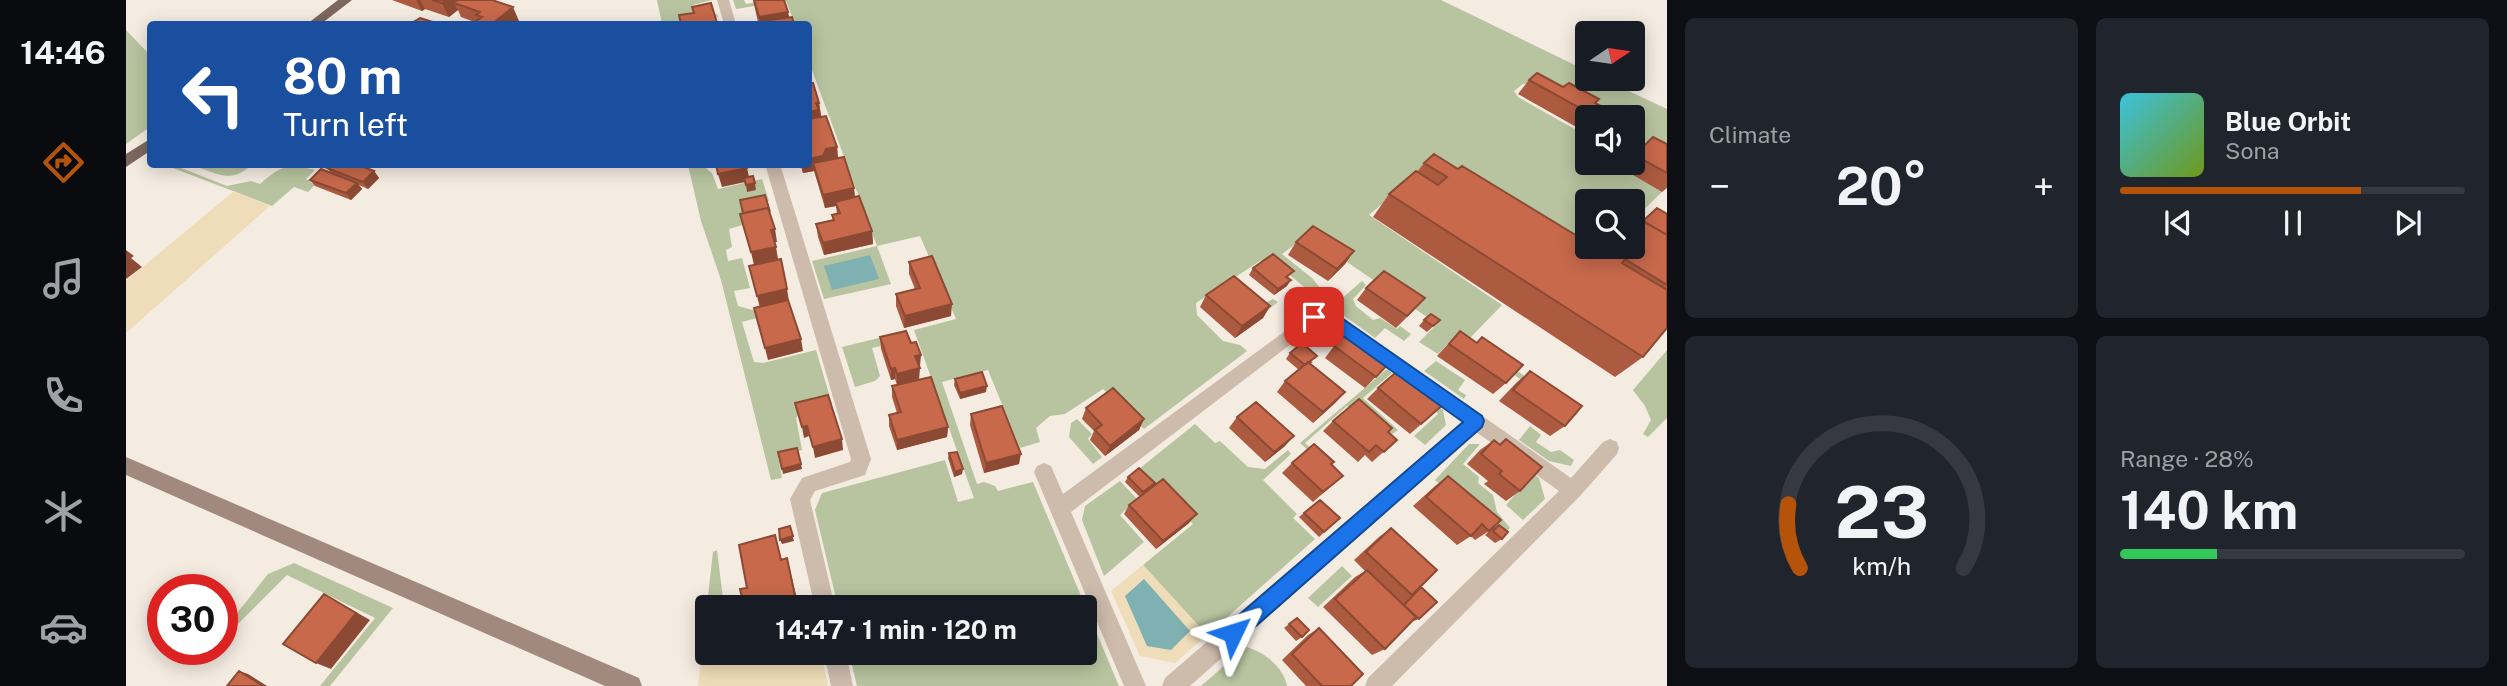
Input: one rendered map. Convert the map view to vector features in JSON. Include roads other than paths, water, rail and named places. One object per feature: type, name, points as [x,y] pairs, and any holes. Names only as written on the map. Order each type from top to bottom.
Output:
[{"type":"main road","points":[[317,21],[346,0]]},
{"type":"main road","points":[[126,162],[147,146]]},
{"type":"street","points":[[723,0],[729,21]]},
{"type":"street","points":[[773,168],[861,460],[858,469],[809,484],[800,499],[822,595]]},
{"type":"street","points":[[1059,509],[1314,317],[1328,317],[1573,490]]},
{"type":"street","points":[[1173,686],[1476,421]]},
{"type":"street","points":[[1376,686],[1573,490],[1610,448]]},
{"type":"street","points":[[126,466],[631,686]]},
{"type":"street","points":[[1044,472],[1135,686]]},
{"type":"street","points":[[838,665],[842,686]]},
{"type":"water","points":[[870,255],[879,279],[832,290],[824,266]]},
{"type":"water","points":[[1144,579],[1190,631],[1171,650],[1147,646],[1125,596]]}]
